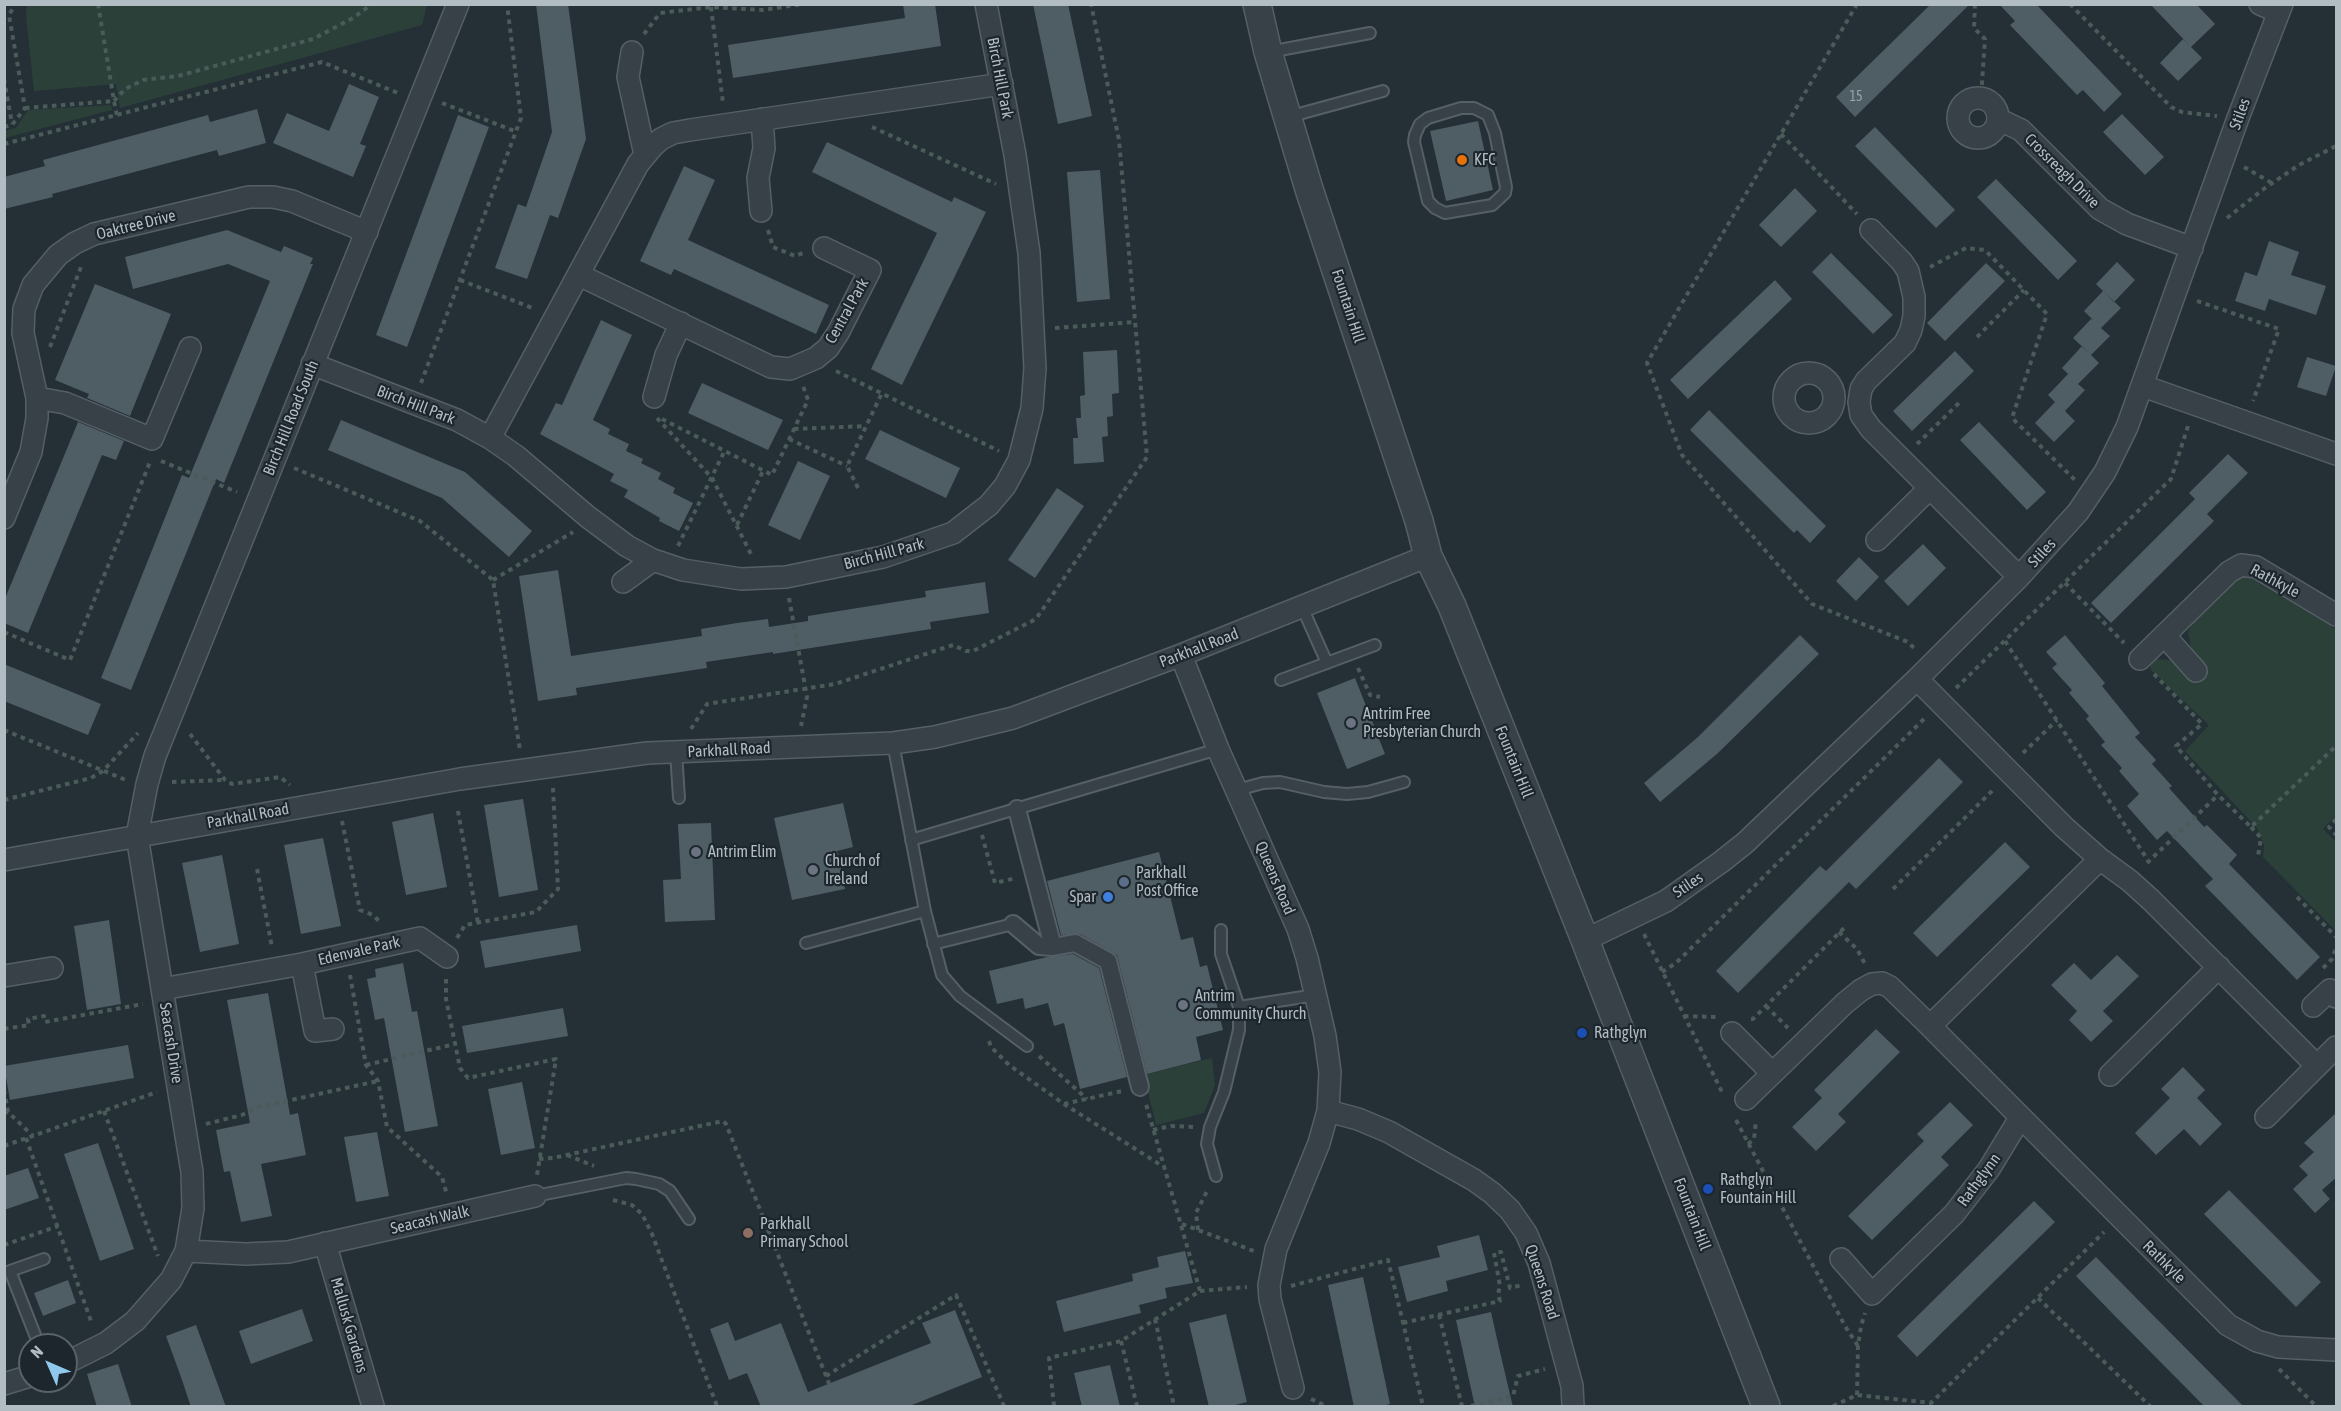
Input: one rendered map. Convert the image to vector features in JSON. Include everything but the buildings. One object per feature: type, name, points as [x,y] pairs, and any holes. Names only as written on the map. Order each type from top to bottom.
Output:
[{"type":"street","name":"Birch Hill Road South","points":[[137,836],[155,756],[458,4]]},
{"type":"street","name":"Birch Hill Park","points":[[312,364],[457,420],[490,438],[516,456],[588,517],[627,546],[661,563],[713,576],[759,579],[786,577],[883,557],[953,532],[989,505],[1005,486],[1019,460],[1032,408],[1035,368],[1029,253],[1002,84],[986,4]]},
{"type":"street","name":"Fountain Hill","points":[[1257,4],[1268,52],[1309,189],[1419,521],[1428,556],[1452,606],[1586,940],[1766,1407]]},
{"type":"street","name":"Stiles","points":[[1586,940],[1635,917],[1694,882],[1745,843],[1924,672],[2019,577],[2052,542],[2092,493],[2127,427],[2143,386],[2238,118],[2273,7]]},
{"type":"street","points":[[632,52],[628,77],[645,155]]},
{"type":"street","points":[[490,438],[645,155],[661,139],[673,133],[726,124],[1002,84]]},
{"type":"street","points":[[1981,98],[1969,99],[1960,107],[1958,120],[1963,132],[1974,138],[1982,138],[1993,131],[1998,119]]},
{"type":"street","name":"Crossreagh Drive","points":[[1981,98],[1987,99],[1996,107],[1998,119],[2021,130],[2100,209],[2127,224],[2192,248]]},
{"type":"street","points":[[761,211],[758,178],[764,148],[762,119]]},
{"type":"street","name":"Oaktree Drive","points":[[4,518],[31,452],[37,418],[37,398],[22,325],[26,302],[33,285],[58,255],[94,234],[257,196],[273,197],[302,205],[367,232]]},
{"type":"street","points":[[1871,230],[1904,264],[1910,277],[1915,306],[1911,330],[1899,349],[1866,381],[1862,389],[1858,402],[1861,415],[1866,424],[2019,577]]},
{"type":"street","name":"Central Park","points":[[579,275],[777,369],[790,369],[816,358],[828,348],[870,270],[824,248]]},
{"type":"street","points":[[654,398],[666,355],[681,323]]},
{"type":"street","points":[[37,398],[65,403],[152,439],[190,348]]},
{"type":"street","points":[[2143,386],[2337,454]]},
{"type":"street","points":[[1835,399],[1858,402]]},
{"type":"street","points":[[1877,540],[1930,488]]},
{"type":"street","name":"Parkhall Road","points":[[4,860],[338,800],[647,753],[892,743],[935,737],[1013,718],[1181,656],[1428,556]]},
{"type":"street","points":[[623,582],[661,563]]},
{"type":"street","name":"Rathkyle","points":[[2140,659],[2229,572],[2241,566],[2256,567],[2337,615]]},
{"type":"street","points":[[2165,636],[2196,671]]},
{"type":"street","name":"Queens Road","points":[[1181,656],[1218,748],[1298,929],[1316,995],[1330,1072],[1328,1111],[1319,1143],[1273,1259],[1269,1288],[1293,1388]]},
{"type":"street","points":[[1924,672],[1940,703],[2064,827],[2100,859],[2130,880],[2317,1066]]},
{"type":"street","points":[[1017,808],[1053,947]]},
{"type":"street","name":"Seacash Drive","points":[[78,1357],[99,1347],[145,1312],[177,1272],[186,1251],[193,1208],[194,1191],[137,836]]},
{"type":"street","points":[[1930,1026],[2100,859]]},
{"type":"street","points":[[1013,924],[1040,946],[1053,947],[1076,943],[1107,960],[1140,1087]]},
{"type":"street","name":"Edenvale Park","points":[[163,995],[420,938],[447,957]]},
{"type":"street","name":"Edenvale Park","points":[[302,964],[315,1031],[333,1029]]},
{"type":"street","points":[[2110,1075],[2219,967]]},
{"type":"street","points":[[4,976],[52,968]]},
{"type":"street","points":[[1735,1104],[1772,1073],[1845,1003],[1872,984],[1882,983],[1890,987],[1930,1026],[2020,1118]]},
{"type":"street","points":[[2313,1006],[2330,990],[2337,997]]},
{"type":"street","points":[[1731,1023],[1772,1073]]},
{"type":"street","points":[[2265,1117],[2337,1047]]},
{"type":"street","name":"Queens Road","points":[[1328,1111],[1358,1119],[1389,1132],[1474,1180],[1510,1210],[1526,1233],[1544,1280],[1566,1363],[1572,1396]]},
{"type":"street","name":"Rathkyle","points":[[2020,1118],[2219,1316],[2238,1331],[2266,1344],[2292,1350],[2337,1350]]},
{"type":"street","name":"Rathglynn","points":[[1872,1294],[1963,1203],[1989,1169],[2020,1118]]},
{"type":"street","name":"Seacash Walk","points":[[325,1244],[535,1196]]},
{"type":"street","points":[[186,1251],[274,1254],[325,1244]]},
{"type":"street","name":"Mallusk Gardens","points":[[325,1244],[372,1407]]},
{"type":"street","points":[[1841,1259],[1872,1294]]},
{"type":"lane","points":[[1268,52],[1370,33]]},
{"type":"lane","points":[[1288,117],[1383,91]]},
{"type":"lane","points":[[1461,108],[1473,108],[1484,112],[1488,115],[1495,134],[1506,184],[1505,193],[1486,207],[1450,213],[1435,208],[1426,196],[1414,142],[1420,124],[1433,115],[1461,108]]},
{"type":"lane","points":[[1302,607],[1327,663]]},
{"type":"lane","points":[[1281,680],[1375,645]]},
{"type":"lane","points":[[892,743],[925,911],[942,975],[960,996],[1027,1046]]},
{"type":"lane","points":[[911,840],[1218,748]]},
{"type":"lane","points":[[676,752],[679,798]]},
{"type":"lane","points":[[1237,790],[1263,783],[1280,782],[1324,792],[1347,794],[1368,792],[1404,782]]},
{"type":"lane","points":[[806,943],[925,911]]},
{"type":"lane","points":[[933,944],[1013,924]]},
{"type":"lane","points":[[1216,1176],[1207,1144],[1210,1127],[1224,1092],[1239,1030],[1239,1007],[1221,954],[1221,930]]},
{"type":"lane","points":[[1239,1007],[1316,995]]},
{"type":"lane","points":[[535,1196],[602,1182],[636,1179],[659,1184],[670,1191],[689,1219]]},
{"type":"lane","points":[[34,1333],[10,1271],[44,1259]]},
{"type":"path","points":[[13,4],[14,8],[7,16],[26,108]]},
{"type":"path","points":[[98,4],[117,116]]},
{"type":"path","points":[[4,127],[12,125],[26,108],[114,102],[125,89],[143,80],[178,76],[313,39],[353,18],[372,4]]},
{"type":"path","points":[[413,403],[521,118],[507,4]]},
{"type":"path","points":[[762,4],[763,10]]},
{"type":"path","points":[[632,52],[660,13],[711,7],[763,10],[803,4]]},
{"type":"path","points":[[1857,4],[1647,363],[1682,455],[1812,604],[1908,642],[1924,672]]},
{"type":"path","points":[[1975,4],[1974,28],[1985,39],[1981,98]]},
{"type":"path","points":[[2070,4],[2171,107],[2182,112],[2238,118]]},
{"type":"path","points":[[711,7],[726,124]]},
{"type":"path","points":[[4,144],[322,62],[517,132]]},
{"type":"path","points":[[4,79],[12,125]]},
{"type":"path","points":[[850,106],[864,123],[999,185],[1020,192]]},
{"type":"path","points":[[1781,134],[1846,199],[1871,230]]},
{"type":"path","points":[[2199,228],[2219,224],[2299,165],[2337,147]]},
{"type":"path","points":[[2224,156],[2272,183]]},
{"type":"path","points":[[761,211],[773,247],[795,256],[824,248]]},
{"type":"path","points":[[30,365],[47,352],[94,234]]},
{"type":"path","points":[[1910,277],[1966,248],[1985,250],[2047,314],[2012,418],[2070,476],[2092,493]]},
{"type":"path","points":[[460,280],[555,317]]},
{"type":"path","points":[[1977,337],[2024,290]]},
{"type":"path","points":[[2176,294],[2279,329],[2258,388]]},
{"type":"path","points":[[1034,330],[1135,322]]},
{"type":"path","points":[[816,358],[843,376],[1019,460]]},
{"type":"path","points":[[847,466],[881,394]]},
{"type":"path","points":[[1901,459],[1959,403]]},
{"type":"path","points":[[1662,972],[1676,963],[2171,479],[2196,405]]},
{"type":"path","points":[[759,579],[754,561],[712,477],[654,414],[772,475],[803,412]]},
{"type":"path","points":[[794,429],[866,426]]},
{"type":"path","points":[[789,440],[847,466],[858,488]]},
{"type":"path","points":[[661,563],[712,477],[724,452]]},
{"type":"path","points":[[4,633],[70,660],[152,457],[258,500]]},
{"type":"path","points":[[274,459],[420,521],[493,580],[524,770]]},
{"type":"path","points":[[737,525],[764,471]]},
{"type":"path","points":[[493,580],[579,528],[588,517]]},
{"type":"path","points":[[786,577],[807,697],[800,722],[802,746]]},
{"type":"path","points":[[2066,584],[2202,724],[2176,746],[2218,795],[2261,838],[2258,855]]},
{"type":"path","points":[[2005,641],[2149,862]]},
{"type":"path","points":[[1351,654],[1370,695],[1380,697]]},
{"type":"path","points":[[178,699],[191,738],[225,780],[232,784],[280,777],[314,805]]},
{"type":"path","points":[[1893,889],[2057,720]]},
{"type":"path","points":[[4,800],[91,778],[103,771],[145,726]]},
{"type":"path","points":[[4,730],[125,780],[147,784],[225,780]]},
{"type":"path","points":[[2251,827],[2337,746]]},
{"type":"path","points":[[535,1196],[556,1059],[468,1078],[460,1068],[446,999],[447,957],[465,925],[536,912],[558,889],[551,766]]},
{"type":"path","points":[[2130,880],[2218,795]]},
{"type":"path","points":[[338,800],[360,910],[373,915],[401,942]]},
{"type":"path","points":[[458,811],[478,923]]},
{"type":"path","points":[[2337,819],[2329,827],[2337,835]]},
{"type":"path","points":[[978,820],[995,883],[1034,873]]},
{"type":"path","points":[[257,869],[276,969]]},
{"type":"path","points":[[2297,897],[2337,937]]},
{"type":"path","points":[[1635,917],[1684,1016],[1735,1104],[1845,1326],[1858,1346]]},
{"type":"path","points":[[1684,1016],[1731,1023],[1754,1019],[1845,927]]},
{"type":"path","points":[[1839,932],[1857,949]]},
{"type":"path","points":[[346,954],[366,1065],[378,1081],[387,1126],[442,1177],[452,1216]]},
{"type":"path","points":[[4,1029],[29,1025],[28,1019],[44,1016],[45,1022],[163,995]]},
{"type":"path","points":[[1766,1006],[1787,1026]]},
{"type":"path","points":[[976,1007],[991,1047],[1008,1065],[1064,1104],[1165,1168]]},
{"type":"path","points":[[366,1065],[455,1044]]},
{"type":"path","points":[[1027,1046],[1087,1099]]},
{"type":"path","points":[[184,1129],[242,1115],[259,1107],[378,1081]]},
{"type":"path","points":[[4,1146],[177,1085]]},
{"type":"path","points":[[1064,1104],[1140,1087],[1200,1291]]},
{"type":"path","points":[[4,1090],[6,1113],[34,1136]]},
{"type":"path","points":[[104,1111],[159,1259],[177,1272]]},
{"type":"path","points":[[539,1159],[553,1158],[723,1121],[830,1386]]},
{"type":"path","points":[[1153,1130],[1171,1126],[1210,1127]]},
{"type":"path","points":[[26,1138],[99,1347]]},
{"type":"path","points":[[1198,1230],[1196,1213],[1216,1176]]},
{"type":"path","points":[[604,1202],[615,1200],[632,1205],[642,1214],[680,1304],[717,1407]]},
{"type":"path","points":[[1836,1406],[1857,1395],[1931,1403],[2120,1217]]},
{"type":"path","points":[[1181,1224],[1273,1259]]},
{"type":"path","points":[[4,1245],[58,1226]]},
{"type":"path","points":[[1403,1323],[1500,1301],[1498,1294],[1500,1286],[1494,1253],[1501,1252],[1510,1288],[1544,1280]]},
{"type":"path","points":[[1054,1407],[1049,1358],[1121,1341],[1200,1291],[1269,1288],[1388,1260],[1423,1407]]},
{"type":"path","points":[[1857,1395],[1858,1346],[1861,1326],[1872,1294]]},
{"type":"path","points":[[825,1376],[956,1295],[1004,1407]]},
{"type":"path","points":[[2038,1298],[2150,1407]]},
{"type":"path","points":[[1439,1315],[1462,1407]]},
{"type":"path","points":[[1155,1319],[1174,1407]]},
{"type":"path","points":[[1121,1341],[1137,1407]]},
{"type":"path","points":[[2266,1344],[2282,1373],[2316,1407]]},
{"type":"path","points":[[1471,1407],[1514,1396],[1518,1376],[1566,1363]]},
{"type":"green space","points":[[27,4],[427,5],[422,25],[120,108],[116,84],[34,91],[26,16]]},
{"type":"green space","points":[[111,105],[112,110],[5,138],[5,131],[16,128],[28,110]]},
{"type":"green space","points":[[2241,576],[2250,578],[2336,629],[2336,815],[2323,829],[2336,842],[2336,931],[2263,857],[2264,845],[2257,828],[2185,751],[2209,725],[2150,669],[2153,659],[2172,660],[2190,680],[2207,668],[2191,647],[2188,632],[2195,619]]},
{"type":"green space","points":[[1212,1058],[1215,1085],[1204,1113],[1156,1125],[1144,1075]]},
{"type":"place","name":"KFC","points":[[1462,160]]},
{"type":"place","name":"Antrim Free Presbyterian Church","points":[[1351,723]]},
{"type":"place","name":"Antrim Elim","points":[[696,852]]},
{"type":"place","name":"Church of Ireland","points":[[813,870]]},
{"type":"place","name":"Parkhall Post Office","points":[[1124,882]]},
{"type":"place","name":"Spar","points":[[1108,897]]},
{"type":"place","name":"Antrim Community Church","points":[[1183,1005]]},
{"type":"place","name":"Rathglyn","points":[[1582,1033]]},
{"type":"place","name":"Rathglyn Fountain Hill","points":[[1708,1189]]},
{"type":"place","name":"Parkhall Primary School","points":[[748,1233]]}]
